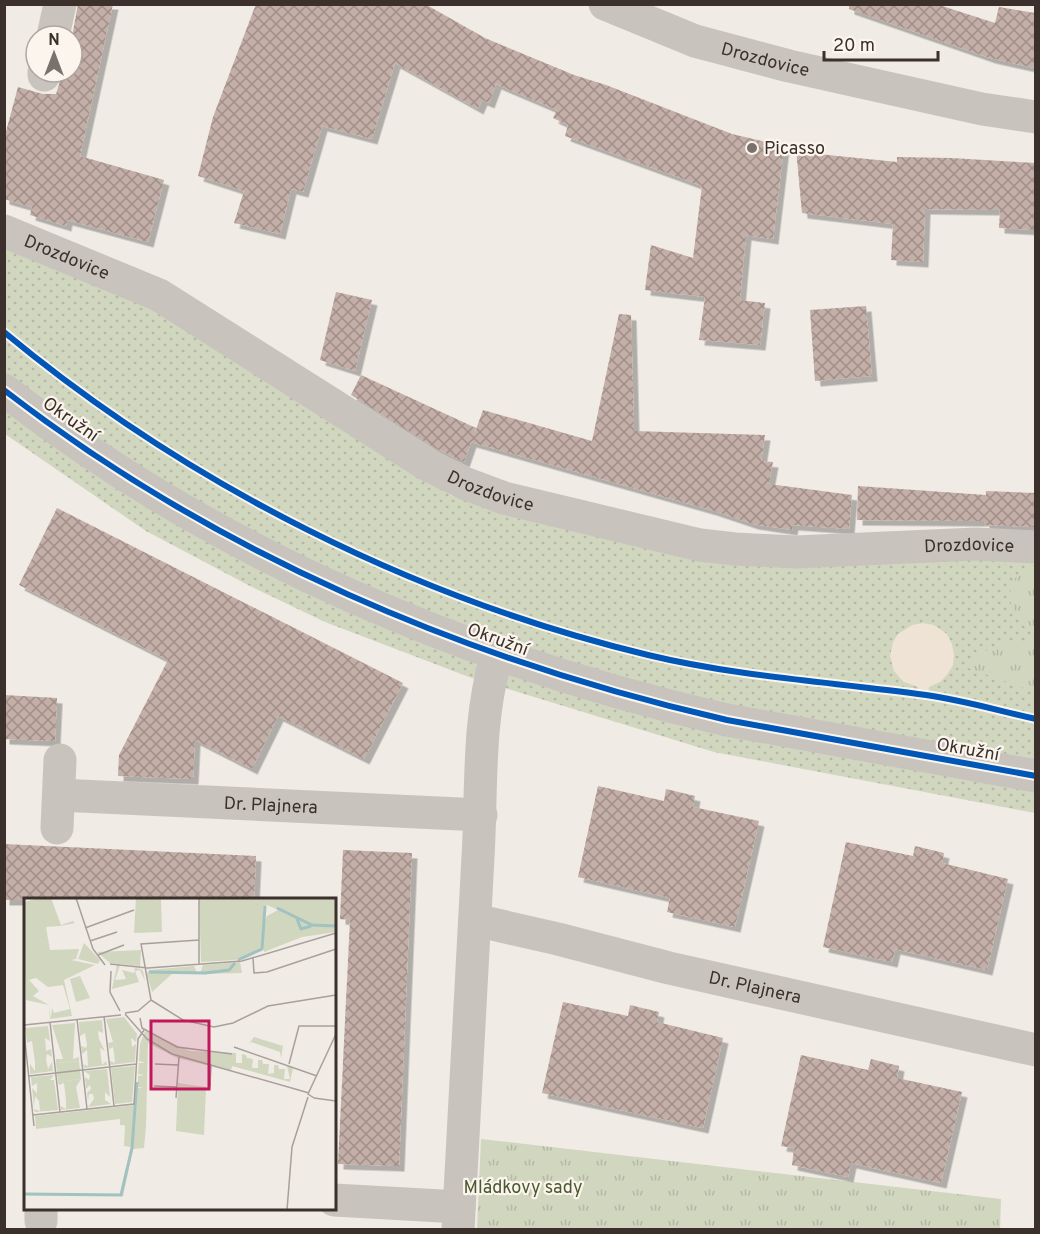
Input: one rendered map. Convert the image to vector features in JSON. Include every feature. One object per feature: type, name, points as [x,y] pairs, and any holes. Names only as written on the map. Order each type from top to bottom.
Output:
[{"type":"street","points":[[56,24],[60,4]]},
{"type":"street","name":"Drozdovice","points":[[605,4],[695,41],[789,66],[960,104],[1035,117]]},
{"type":"street","name":"Drozdovice","points":[[4,231],[159,295],[426,464],[464,483],[504,498],[700,545],[735,549],[796,552],[976,544],[1035,547]]},
{"type":"street","name":"Okružní","points":[[4,390],[128,476],[262,552],[381,609],[497,655],[563,677],[677,709],[1035,776]]},
{"type":"street","points":[[336,1200],[458,1218],[481,815],[484,718],[488,685],[497,655]]},
{"type":"street","points":[[57,828],[60,760]]},
{"type":"street","name":"Dr. Plajnera","points":[[58,795],[481,815]]},
{"type":"street","name":"Dr. Plajnera","points":[[475,920],[669,968],[1035,1050]]},
{"type":"green space","points":[[4,245],[169,314],[452,496],[699,560],[1035,558],[1035,813],[714,752],[469,677],[325,622],[250,586],[146,531],[5,434]]},
{"type":"green space","points":[[1036,565],[1035,629],[1024,624],[1017,616],[1010,596],[1016,577],[1024,570]]},
{"type":"green space","points":[[1021,642],[1035,645],[1035,692],[968,668],[973,661],[991,648]]},
{"type":"green space","name":"Mládkovy sady","points":[[481,1139],[1001,1199],[1000,1229],[477,1229]]},
{"type":"shaded area","points":[[923,623],[934,625],[947,634],[954,655],[953,665],[947,675],[940,682],[929,687],[928,695],[917,694],[918,687],[900,678],[894,671],[890,656],[893,642],[898,634],[912,625]]},
{"type":"building","points":[[78,4],[113,4],[80,156],[164,180],[148,242],[67,220],[66,226],[30,215],[32,207],[4,199],[4,139],[18,87],[43,94],[56,94],[59,84],[84,84],[84,24],[74,24]]},
{"type":"building","points":[[256,4],[425,4],[485,38],[574,75],[606,85],[732,134],[784,146],[773,239],[746,235],[740,300],[765,303],[760,345],[699,340],[705,297],[645,290],[651,245],[693,258],[702,186],[565,136],[568,125],[553,118],[557,110],[496,84],[489,103],[482,100],[478,109],[395,63],[372,139],[322,126],[303,192],[291,189],[280,234],[234,223],[244,191],[198,176],[213,117]]},
{"type":"building","points":[[849,4],[936,4],[995,23],[999,7],[1035,13],[1035,68],[990,58],[849,9]]},
{"type":"building","points":[[796,149],[818,154],[897,162],[897,157],[1035,163],[1035,230],[999,228],[1000,210],[925,209],[923,262],[891,260],[893,224],[802,213]]},
{"type":"building","points":[[336,292],[372,300],[355,371],[320,360]]},
{"type":"building","points":[[866,306],[872,376],[815,381],[810,310]]},
{"type":"building","points":[[619,314],[631,315],[634,431],[765,435],[761,461],[773,462],[769,484],[852,495],[849,529],[793,525],[792,530],[753,524],[471,442],[464,462],[435,448],[351,395],[361,375],[476,428],[474,435],[483,410],[592,441]]},
{"type":"building","points":[[858,486],[986,495],[986,491],[1035,493],[1035,527],[984,525],[984,521],[857,520]]},
{"type":"building","points":[[57,508],[403,683],[364,759],[278,716],[252,769],[195,740],[193,779],[118,776],[119,755],[168,660],[19,585]]},
{"type":"building","points":[[4,695],[57,698],[55,741],[4,739]]},
{"type":"building","points":[[598,786],[664,801],[666,789],[695,796],[693,807],[759,821],[735,927],[667,912],[670,898],[578,877]]},
{"type":"building","points":[[846,842],[913,856],[915,846],[944,853],[942,863],[1008,879],[987,970],[895,949],[892,962],[823,947]]},
{"type":"building","points":[[4,844],[256,856],[254,898],[24,898],[24,900],[4,900]]},
{"type":"building","points":[[343,850],[412,853],[399,1166],[338,1164],[350,920],[340,919]]},
{"type":"building","points":[[563,1002],[628,1016],[630,1005],[659,1012],[657,1022],[723,1038],[703,1128],[542,1093]]},
{"type":"building","points":[[801,1055],[868,1070],[871,1059],[899,1066],[897,1078],[962,1092],[941,1183],[851,1163],[848,1177],[792,1165],[794,1148],[781,1146]]},
{"type":"cycle path","points":[[4,332],[75,388],[149,439],[227,487],[308,530],[390,569],[475,602],[561,631],[682,663],[751,674],[940,697],[1036,719]]},
{"type":"cycle path","points":[[4,390],[85,449],[170,502],[258,551],[348,594],[440,633],[535,667],[630,696],[727,720],[1036,776]]},
{"type":"place","name":"Picasso","points":[[752,148]]}]
